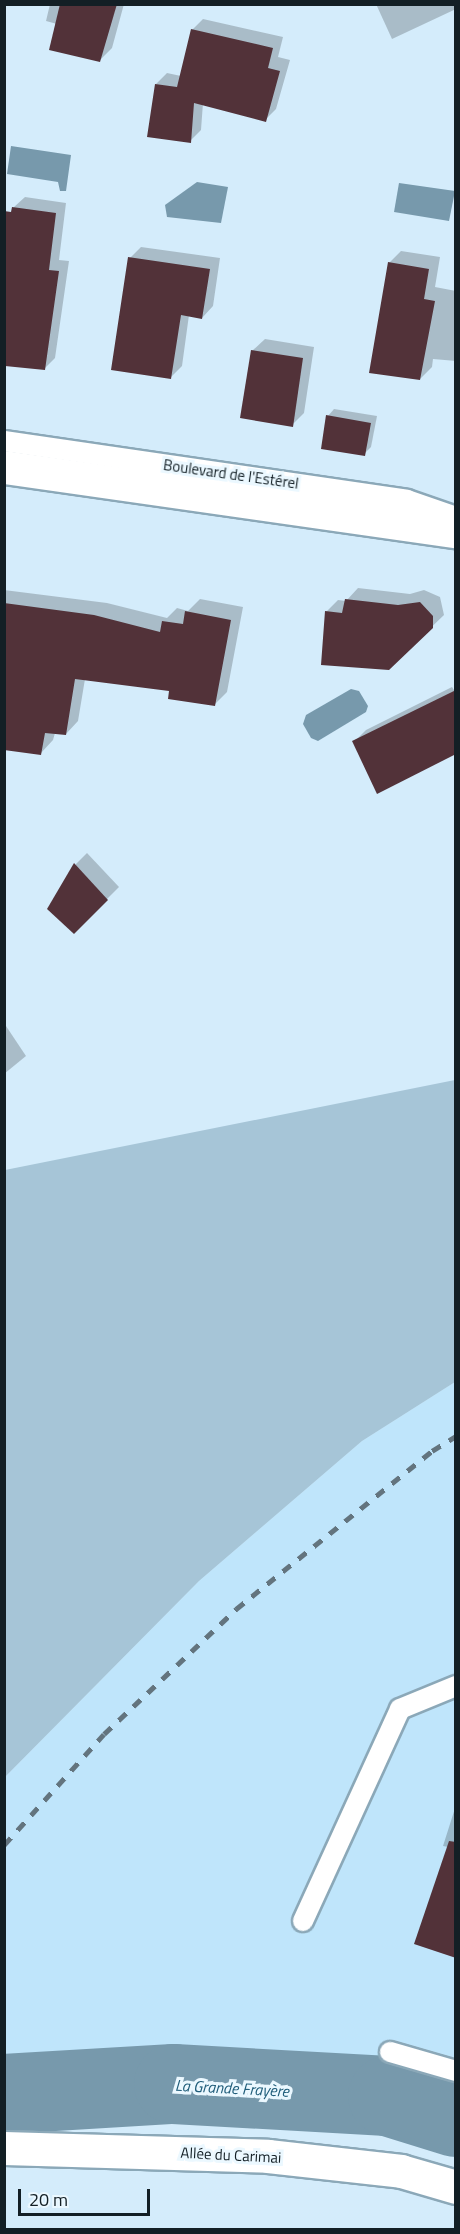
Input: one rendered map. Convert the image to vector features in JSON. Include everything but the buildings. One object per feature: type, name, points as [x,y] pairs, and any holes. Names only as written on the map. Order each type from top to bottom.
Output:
[{"type":"street","name":"Boulevard de l'Estérel","points":[[4,467],[456,531]]},
{"type":"street","name":"Allée du Carimai","points":[[4,2148],[268,2156],[401,2171],[456,2187]]},
{"type":"lane","name":"Boulevard de l'Estérel","points":[[4,441],[406,500],[456,517]]},
{"type":"lane","points":[[303,1921],[400,1709],[456,1686]]},
{"type":"lane","points":[[390,2052],[456,2071]]},
{"type":"shaded area","points":[[11,146],[71,155],[66,191],[60,191],[58,182],[7,174]]},
{"type":"shaded area","points":[[197,182],[228,187],[221,223],[167,217],[165,205]]},
{"type":"shaded area","points":[[399,183],[455,191],[449,221],[394,212]]},
{"type":"shaded area","points":[[351,689],[359,691],[368,706],[366,712],[318,741],[311,738],[303,724],[306,715]]},
{"type":"shaded area","points":[[455,1080],[455,1382],[362,1441],[199,1581],[5,1777],[5,1170]]},
{"type":"shaded area","points":[[455,1382],[455,2150],[402,2134],[5,2116],[5,1777],[199,1581],[362,1441]]},
{"type":"waterway","name":"La Grande Frayère","points":[[4,2094],[174,2084],[388,2096],[456,2117]]},
{"type":"railway","points":[[4,1845],[104,1734],[236,1609],[432,1451],[456,1436]]}]
